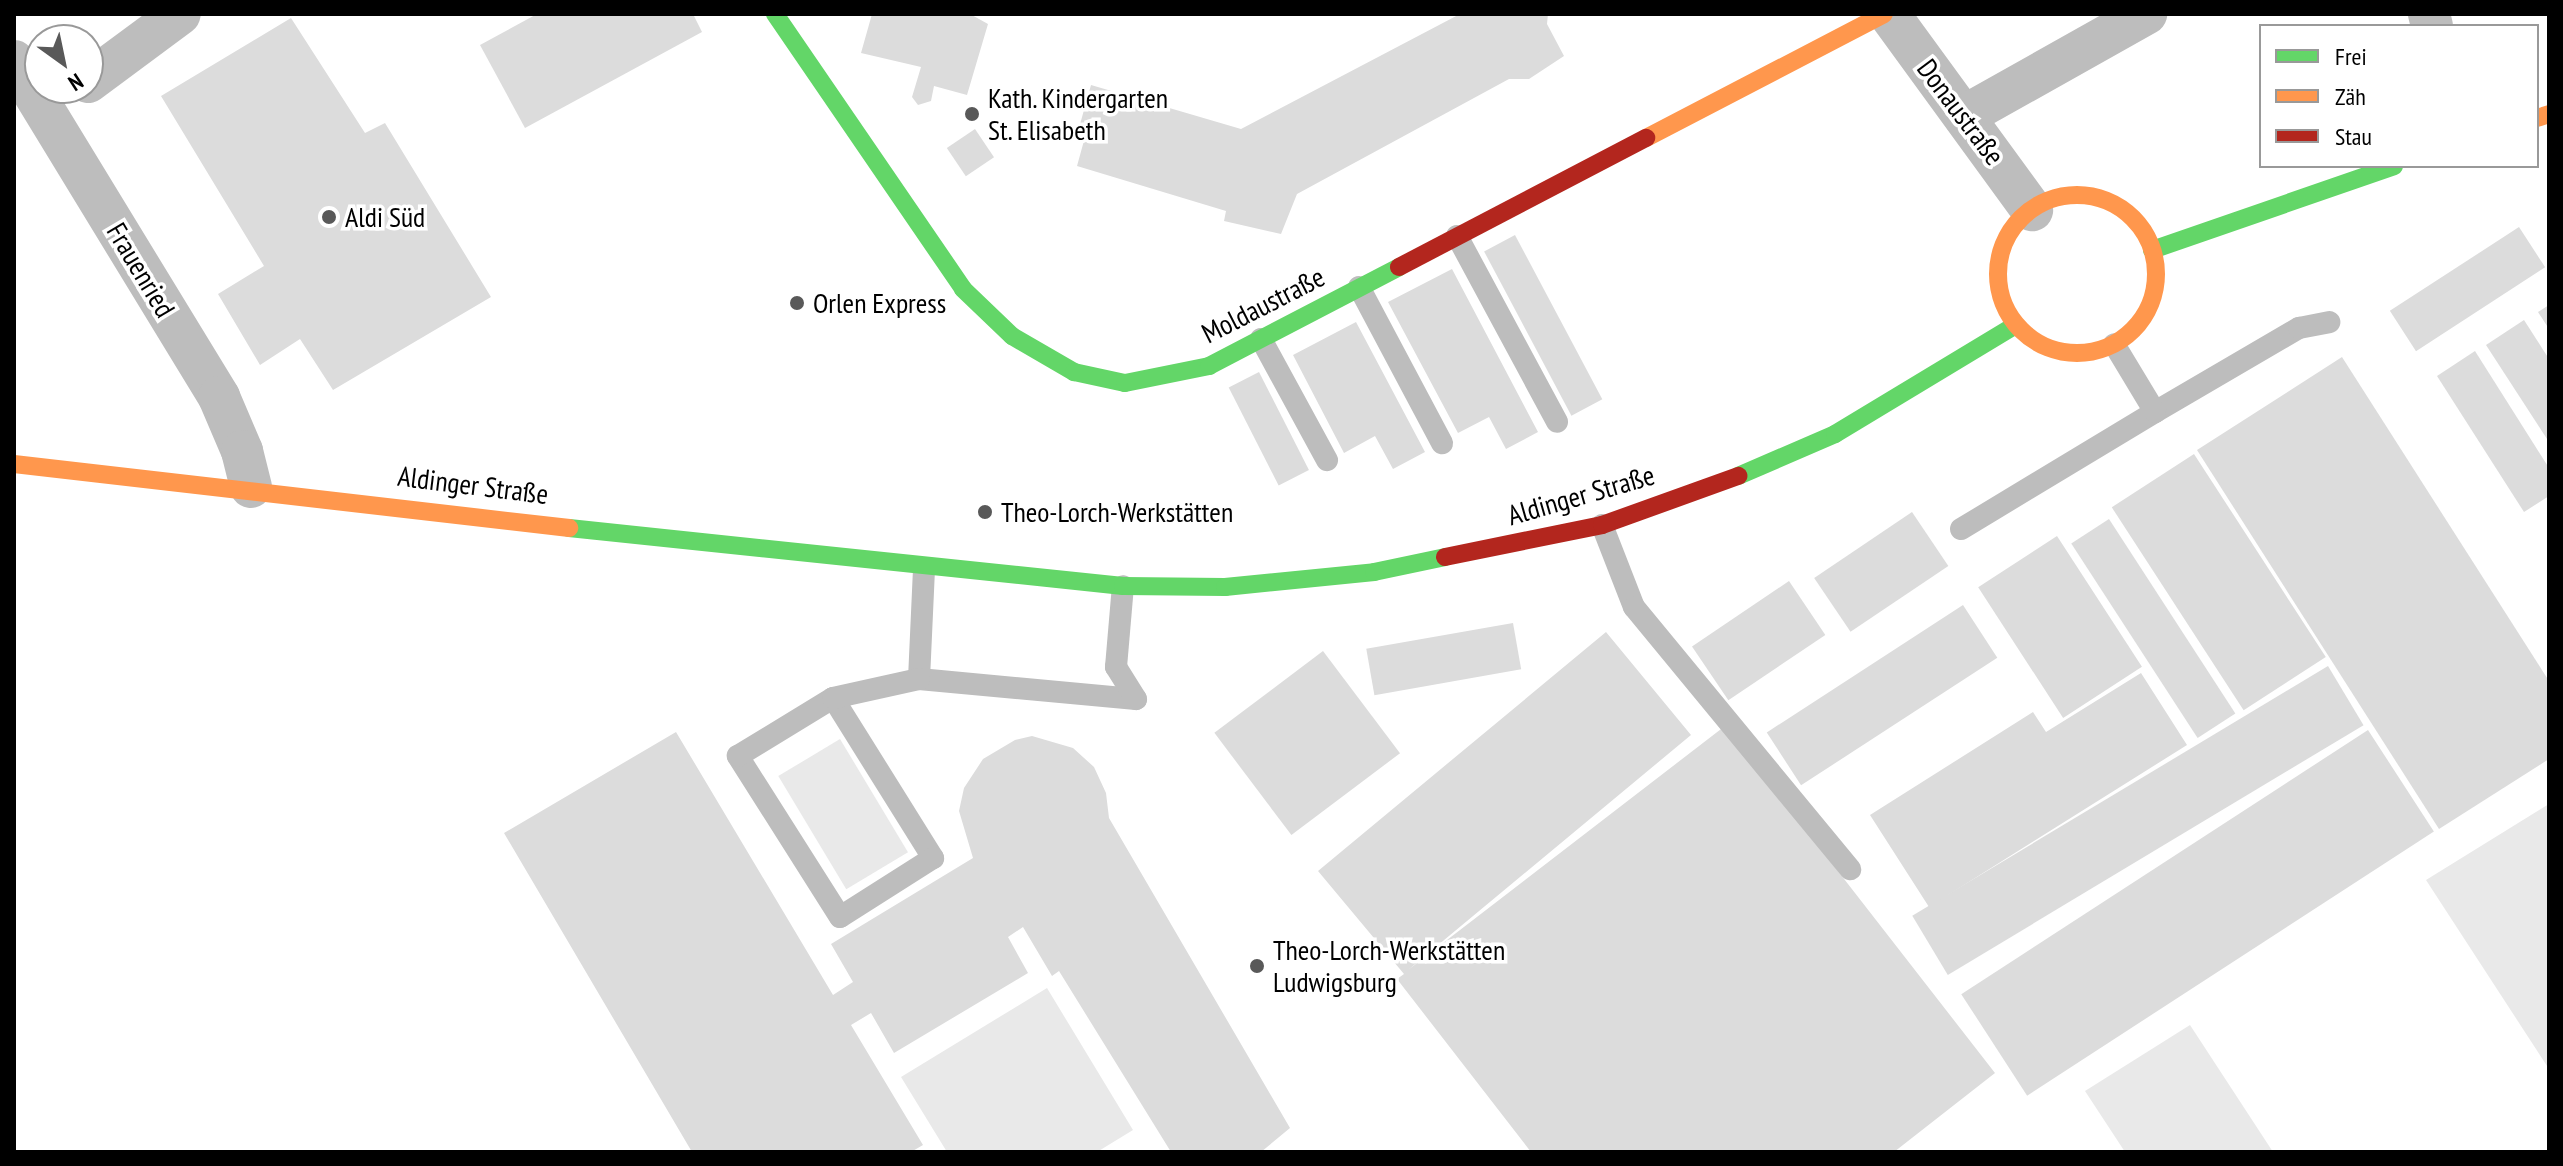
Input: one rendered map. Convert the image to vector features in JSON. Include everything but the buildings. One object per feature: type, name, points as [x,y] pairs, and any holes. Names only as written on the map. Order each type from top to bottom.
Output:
[{"type":"main road","name":"Moldaustraße","points":[[775,14],[963,289],[1012,336],[1074,372],[1125,383],[1209,366],[1887,14]]},
{"type":"main road","points":[[2152,250],[2388,168]]},
{"type":"main road","points":[[2078,195],[2102,199],[2124,210],[2152,250],[2156,276],[2150,303],[2136,327],[2114,344],[2094,352],[2051,349],[2016,325],[2002,302],[1998,277],[2001,251],[2013,227],[2032,210],[2078,195]]},
{"type":"main road","name":"Aldinger Straße","points":[[14,464],[251,487],[924,569],[1123,586],[1225,587],[1374,572],[1602,525],[1759,469],[1835,434],[2016,325]]},
{"type":"street","points":[[104,70],[180,14]]},
{"type":"street","name":"Donaustraße","points":[[1887,14],[2032,210]]},
{"type":"street","points":[[1964,116],[2146,14]]},
{"type":"street","name":"Frauenried","points":[[16,68],[219,397],[242,451],[251,487]]},
{"type":"street","points":[[46,113],[58,104]]},
{"type":"lane","points":[[1457,236],[1557,422]]},
{"type":"lane","points":[[1359,287],[1442,443]]},
{"type":"lane","points":[[1961,529],[2299,328],[2329,322]]},
{"type":"lane","points":[[1261,339],[1327,460]]},
{"type":"lane","points":[[2114,344],[2155,412]]},
{"type":"lane","points":[[1602,525],[1634,607],[1850,869]]},
{"type":"lane","points":[[919,679],[924,569]]},
{"type":"lane","points":[[833,698],[933,858],[840,917],[738,756],[833,698],[919,679],[1136,699],[1116,667],[1123,586]]},
{"type":"shaded area","points":[[840,739],[908,852],[846,889],[778,776]]},
{"type":"shaded area","points":[[2549,804],[2549,1069],[2426,880]]},
{"type":"shaded area","points":[[1047,988],[1133,1130],[1097,1152],[947,1152],[901,1077]]},
{"type":"shaded area","points":[[2190,1025],[2273,1152],[2125,1152],[2085,1091]]},
{"type":"traffic: fast","points":[[775,14],[963,289],[1012,336],[1074,372],[1125,383],[1209,366],[1399,267]]},
{"type":"traffic: fast","points":[[2152,250],[2388,168]]},
{"type":"traffic: fast","points":[[1738,476],[1835,434],[2016,325]]},
{"type":"traffic: fast","points":[[569,528],[1123,586],[1225,587],[1374,572],[1445,557]]},
{"type":"traffic: slow","points":[[1646,138],[1884,14]]},
{"type":"traffic: slow","points":[[2539,117],[2549,114]]},
{"type":"traffic: slow","points":[[2077,195],[2107,201],[2133,218],[2150,244],[2156,274],[2150,304],[2133,330],[2107,347],[2077,353],[2047,347],[2021,330],[2004,304],[1998,274],[2004,244],[2021,218],[2047,201],[2077,195]]},
{"type":"traffic: slow","points":[[14,464],[569,528]]},
{"type":"traffic: jam","points":[[1399,267],[1646,138]]},
{"type":"traffic: jam","points":[[1445,557],[1602,525],[1738,476]]},
{"type":"place","name":"Kath. Kindergarten St. Elisabeth","points":[[972,114]]},
{"type":"place","name":"Aldi Süd","points":[[329,217]]},
{"type":"place","name":"Orlen Express","points":[[797,303]]},
{"type":"place","name":"Theo-Lorch-Werkstätten","points":[[985,512]]},
{"type":"place","name":"Theo-Lorch-Werkstätten Ludwigsburg","points":[[1257,966]]}]
